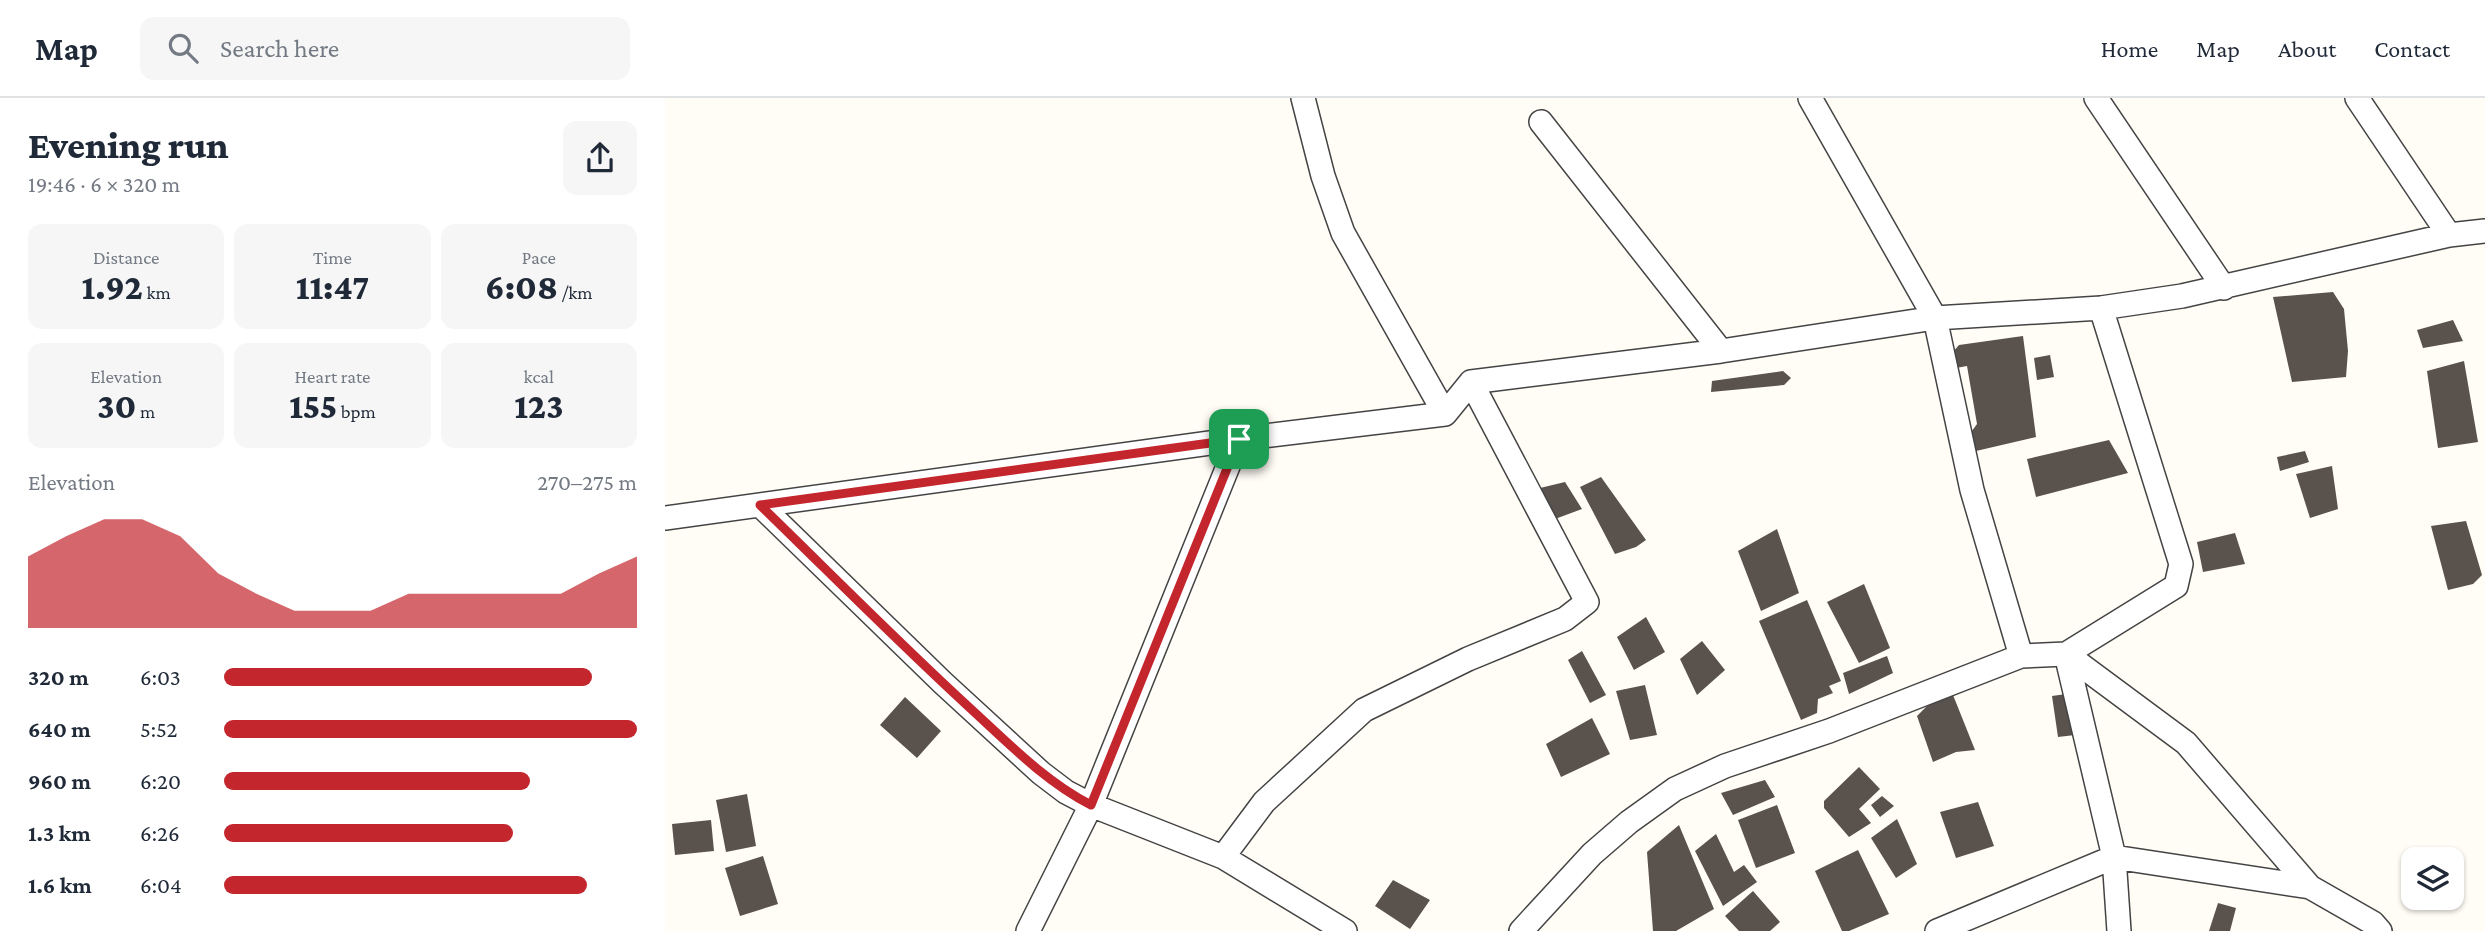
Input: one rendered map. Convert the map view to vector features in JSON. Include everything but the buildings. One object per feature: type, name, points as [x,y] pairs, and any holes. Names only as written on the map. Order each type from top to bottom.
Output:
[{"type":"street","points":[[1303,98],[1323,176],[1343,233],[1445,414]]},
{"type":"street","points":[[1810,98],[1935,318],[1972,490],[2021,656]]},
{"type":"street","points":[[2097,98],[2224,288]]},
{"type":"street","points":[[2357,98],[2449,235]]},
{"type":"street","points":[[1541,122],[1721,351]]},
{"type":"street","points":[[665,518],[1239,439],[1445,414],[1471,382],[1721,351],[1935,318],[2101,308],[2224,288],[2449,235],[2485,231]]},
{"type":"street","points":[[1521,931],[1592,854],[1629,822],[1675,789],[1725,766],[1829,731],[2021,656],[2066,654],[2176,586],[2181,564],[2101,308]]},
{"type":"street","points":[[1223,857],[1263,802],[1364,710],[1468,659],[1565,619],[1587,602],[1471,382]]},
{"type":"street","points":[[1028,931],[1091,805],[1239,439]]},
{"type":"street","points":[[760,505],[943,683],[1041,773],[1066,792],[1091,805],[1223,857],[1345,931]]},
{"type":"street","points":[[2066,654],[2114,856],[2119,931]]},
{"type":"street","points":[[2066,654],[2186,743],[2310,887],[2373,923],[2380,931]]},
{"type":"street","points":[[1937,931],[2114,856],[2310,887]]},
{"type":"route","points":[[1239,439],[1091,805],[1066,792],[1041,773],[943,683],[760,505],[1239,439]]}]
